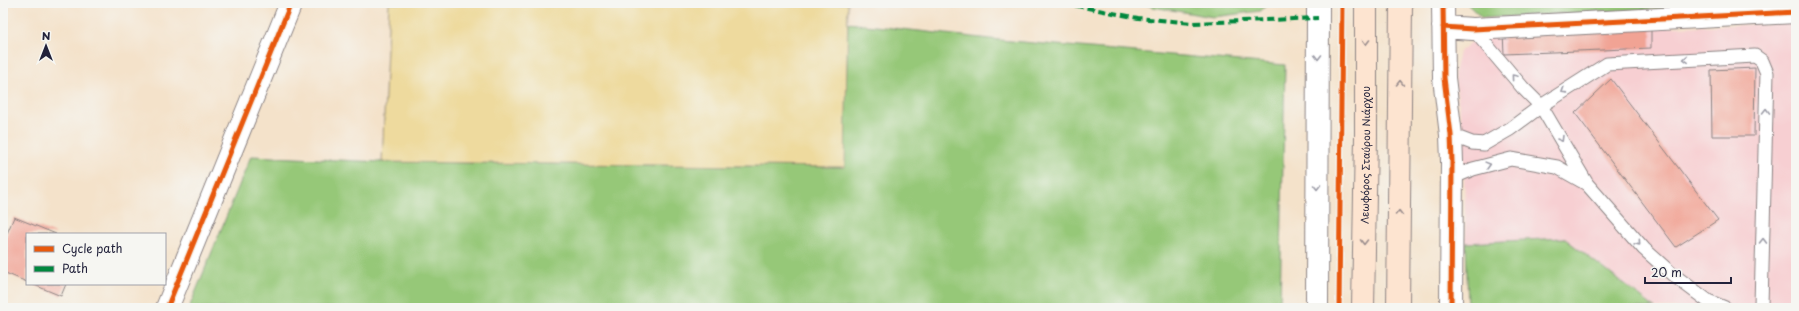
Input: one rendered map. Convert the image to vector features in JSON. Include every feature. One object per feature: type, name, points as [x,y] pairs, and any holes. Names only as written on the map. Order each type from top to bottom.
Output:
[{"type":"main road","name":"Λεωφόρος Σταύρου Νιάρχου","points":[[1363,308],[1366,136],[1366,3]]},
{"type":"main road","points":[[1398,308],[1401,3]]},
{"type":"street","points":[[168,308],[291,3]]},
{"type":"street","points":[[1317,308],[1318,3]]},
{"type":"street","points":[[1443,3],[1444,78],[1451,135],[1451,308]]},
{"type":"street","points":[[1443,26],[1473,29],[1796,12]]},
{"type":"lane","points":[[1473,29],[1523,88],[1541,106],[1587,184],[1644,249],[1672,274],[1708,301],[1725,308]]},
{"type":"lane","points":[[1451,135],[1472,143],[1484,144],[1607,64],[1755,56],[1762,61],[1767,73],[1760,308]]},
{"type":"lane","points":[[1452,178],[1473,169],[1511,158],[1556,167],[1587,184]]},
{"type":"shaded area","points":[[1796,23],[1796,308],[1655,308],[1564,238],[1466,243],[1463,134],[1454,73],[1459,52],[1484,33]]},
{"type":"green space","points":[[1142,3],[1268,3],[1261,11],[1213,17],[1153,7]]},
{"type":"green space","points":[[1466,3],[1768,3],[1482,18]]},
{"type":"green space","points":[[848,23],[999,40],[1285,65],[1280,308],[189,308],[251,156],[382,162],[844,167]]},
{"type":"green space","points":[[1564,238],[1655,308],[1468,308],[1466,243]]},
{"type":"sand","points":[[389,3],[848,3],[845,167],[382,162]]},
{"type":"building","points":[[1651,28],[1651,48],[1504,54],[1503,32]]},
{"type":"building","points":[[1755,68],[1754,136],[1712,136],[1711,70]]},
{"type":"building","points":[[1611,79],[1718,220],[1676,247],[1575,113]]},
{"type":"building","points":[[14,217],[54,233],[26,233],[26,282],[3,272],[3,243]]},
{"type":"building","points":[[34,285],[66,285],[61,296]]},
{"type":"marked path","points":[[1063,3],[1138,18],[1193,23],[1318,18]]},
{"type":"cycle path","points":[[167,308],[291,3]]},
{"type":"cycle path","points":[[1339,308],[1342,3]]},
{"type":"cycle path","points":[[1443,3],[1444,78],[1451,135],[1452,162],[1451,308]]},
{"type":"cycle path","points":[[1443,27],[1473,29],[1796,12]]}]
